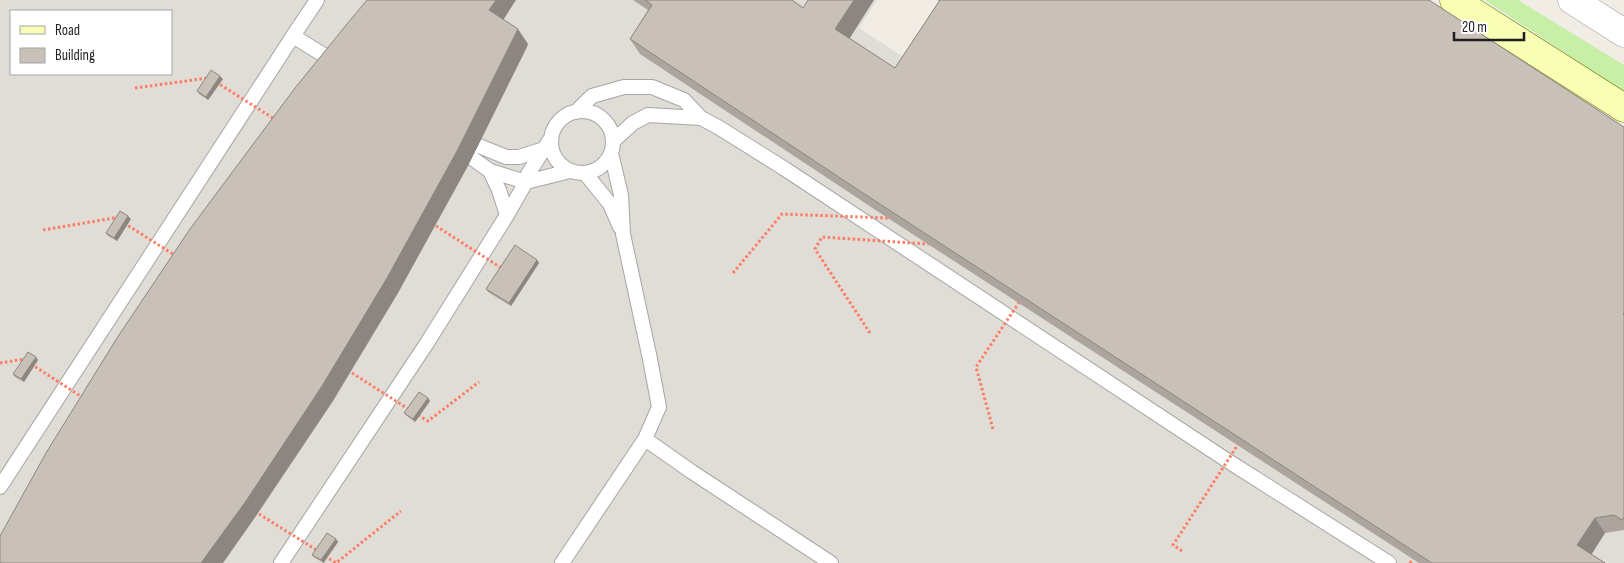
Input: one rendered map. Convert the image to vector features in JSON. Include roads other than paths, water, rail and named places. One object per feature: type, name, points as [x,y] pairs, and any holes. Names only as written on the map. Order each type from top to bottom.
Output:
[{"type":"main road","points":[[1454,0],[1624,108]]},
{"type":"street","points":[[1572,0],[1624,33]]},
{"type":"lane","points":[[0,487],[317,0]]},
{"type":"lane","points":[[293,36],[338,64]]},
{"type":"lane","points":[[576,112],[592,96],[624,87],[652,86],[684,100],[701,118],[718,126],[785,168],[1228,461],[1389,563]]},
{"type":"lane","points":[[281,563],[427,343],[507,215],[559,121],[569,114],[576,112],[593,113],[603,120],[610,129],[621,195],[623,234],[659,407],[646,439],[562,563]]},
{"type":"lane","points":[[548,143],[554,158],[561,166],[570,171],[585,173],[601,166],[612,147],[633,123],[648,115],[701,118]]},
{"type":"lane","points":[[548,143],[518,157],[506,157],[462,139],[445,136],[490,171],[526,182],[570,171]]},
{"type":"lane","points":[[490,171],[499,190],[507,215]]},
{"type":"lane","points":[[585,173],[610,204],[623,234]]},
{"type":"lane","points":[[646,439],[692,472],[831,563]]}]
